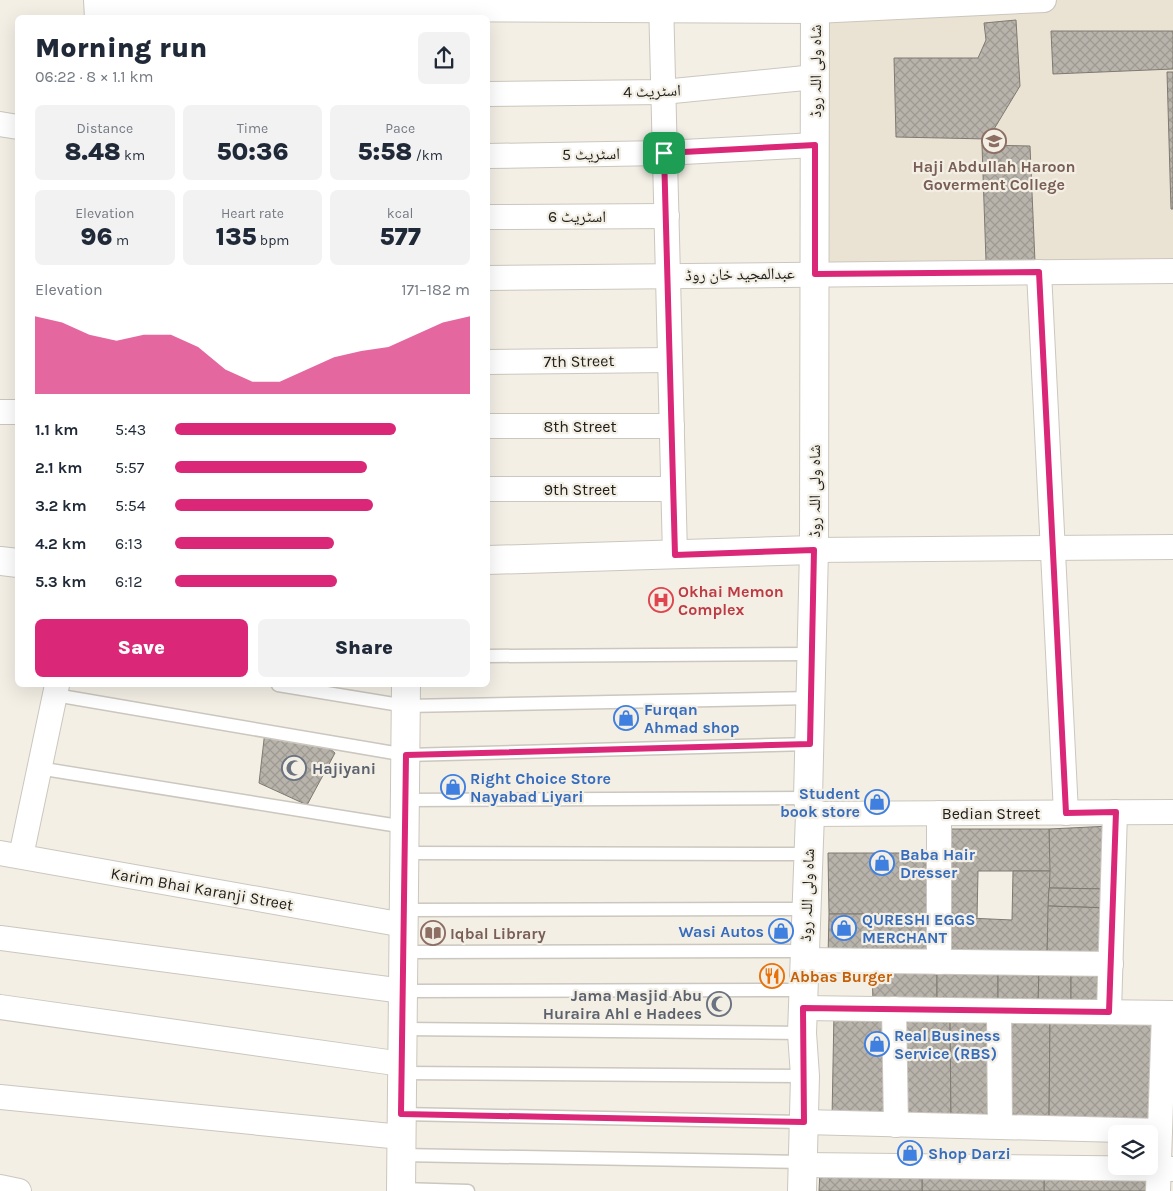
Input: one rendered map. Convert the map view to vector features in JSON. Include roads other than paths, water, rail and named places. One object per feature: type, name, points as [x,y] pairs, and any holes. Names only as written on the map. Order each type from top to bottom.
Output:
[{"type":"street","points":[[99,9],[379,4],[815,6],[1044,0]]},
{"type":"street","points":[[661,5],[675,555]]},
{"type":"street","name":"شاہ ولی اللہ روڈ","points":[[803,1173],[803,1010],[807,909],[814,550],[815,6]]},
{"type":"street","name":"اسٹریٹ 4","points":[[490,94],[663,92],[815,78]]},
{"type":"street","points":[[0,124],[15,126]]},
{"type":"street","name":"اسٹریٹ 5","points":[[490,156],[664,153],[815,145]]},
{"type":"street","name":"اسٹریٹ 6","points":[[490,217],[667,216]]},
{"type":"street","name":"عبدالمجید خان روڈ","points":[[490,278],[1173,271]]},
{"type":"street","points":[[1039,272],[1066,813]]},
{"type":"street","name":"7th Street","points":[[490,362],[670,360]]},
{"type":"street","points":[[0,412],[15,412]]},
{"type":"street","name":"8th Street","points":[[490,426],[672,426]]},
{"type":"street","name":"9th Street","points":[[490,489],[673,489]]},
{"type":"street","points":[[490,560],[814,550],[1173,547]]},
{"type":"street","points":[[0,561],[15,563]]},
{"type":"street","points":[[11,854],[38,768],[56,690]]},
{"type":"street","points":[[401,1190],[406,695]]},
{"type":"street","name":"Bedian Street","points":[[809,806],[939,813],[1173,812]]},
{"type":"street","points":[[1109,1012],[1116,812]]},
{"type":"street","points":[[939,813],[939,962]]},
{"type":"street","name":"Karim Bhai Karanji Street","points":[[11,854],[404,917]]},
{"type":"street","points":[[0,938],[403,990]]},
{"type":"street","points":[[805,956],[939,962],[1111,964]]},
{"type":"street","points":[[0,1008],[402,1068]]},
{"type":"street","points":[[803,1010],[894,1009],[1169,1013],[1160,1131],[1164,1176],[803,1173]]},
{"type":"street","points":[[894,1009],[896,1124]]},
{"type":"street","points":[[999,1011],[1000,1127]]},
{"type":"street","points":[[0,1097],[401,1135]]},
{"type":"street","points":[[804,1122],[1160,1131]]},
{"type":"street","points":[[0,1187],[19,1191]]},
{"type":"lane","points":[[490,656],[812,654]]},
{"type":"lane","points":[[304,687],[406,695],[811,698]]},
{"type":"lane","points":[[56,690],[406,755],[810,744]]},
{"type":"lane","points":[[38,768],[405,826]]},
{"type":"lane","points":[[405,800],[809,806]]},
{"type":"lane","points":[[404,853],[808,854]]},
{"type":"lane","points":[[404,917],[807,909]]},
{"type":"lane","points":[[403,952],[805,956]]},
{"type":"lane","points":[[403,990],[803,1010]]},
{"type":"lane","points":[[402,1029],[803,1010]]},
{"type":"lane","points":[[402,1068],[804,1076]]},
{"type":"lane","points":[[401,1135],[804,1122]]},
{"type":"lane","points":[[401,1135],[803,1173]]},
{"type":"lane","points":[[401,1190],[468,1191]]},
{"type":"place","name":"Haji Abdullah Haroon Goverment College","points":[[994,141]]},
{"type":"place","name":"Okhai Memon Complex","points":[[661,600]]},
{"type":"place","name":"Furqan Ahmad shop","points":[[626,718]]},
{"type":"place","name":"Hajiyani","points":[[294,768]]},
{"type":"place","name":"Right Choice Store Nayabad Liyari","points":[[453,787]]},
{"type":"place","name":"Student book store","points":[[877,802]]},
{"type":"place","name":"Baba Hair Dresser","points":[[882,863]]},
{"type":"place","name":"QURESHI EGGS MERCHANT","points":[[844,928]]},
{"type":"place","name":"Wasi Autos","points":[[781,931]]},
{"type":"place","name":"Iqbal Library","points":[[433,933]]},
{"type":"place","name":"Abbas Burger","points":[[772,976]]},
{"type":"place","name":"Jama Masjid Abu Huraira Ahl e Hadees","points":[[719,1004]]},
{"type":"place","name":"Real Business Service (RBS)","points":[[877,1044]]},
{"type":"place","name":"Shop Darzi","points":[[910,1153]]}]
